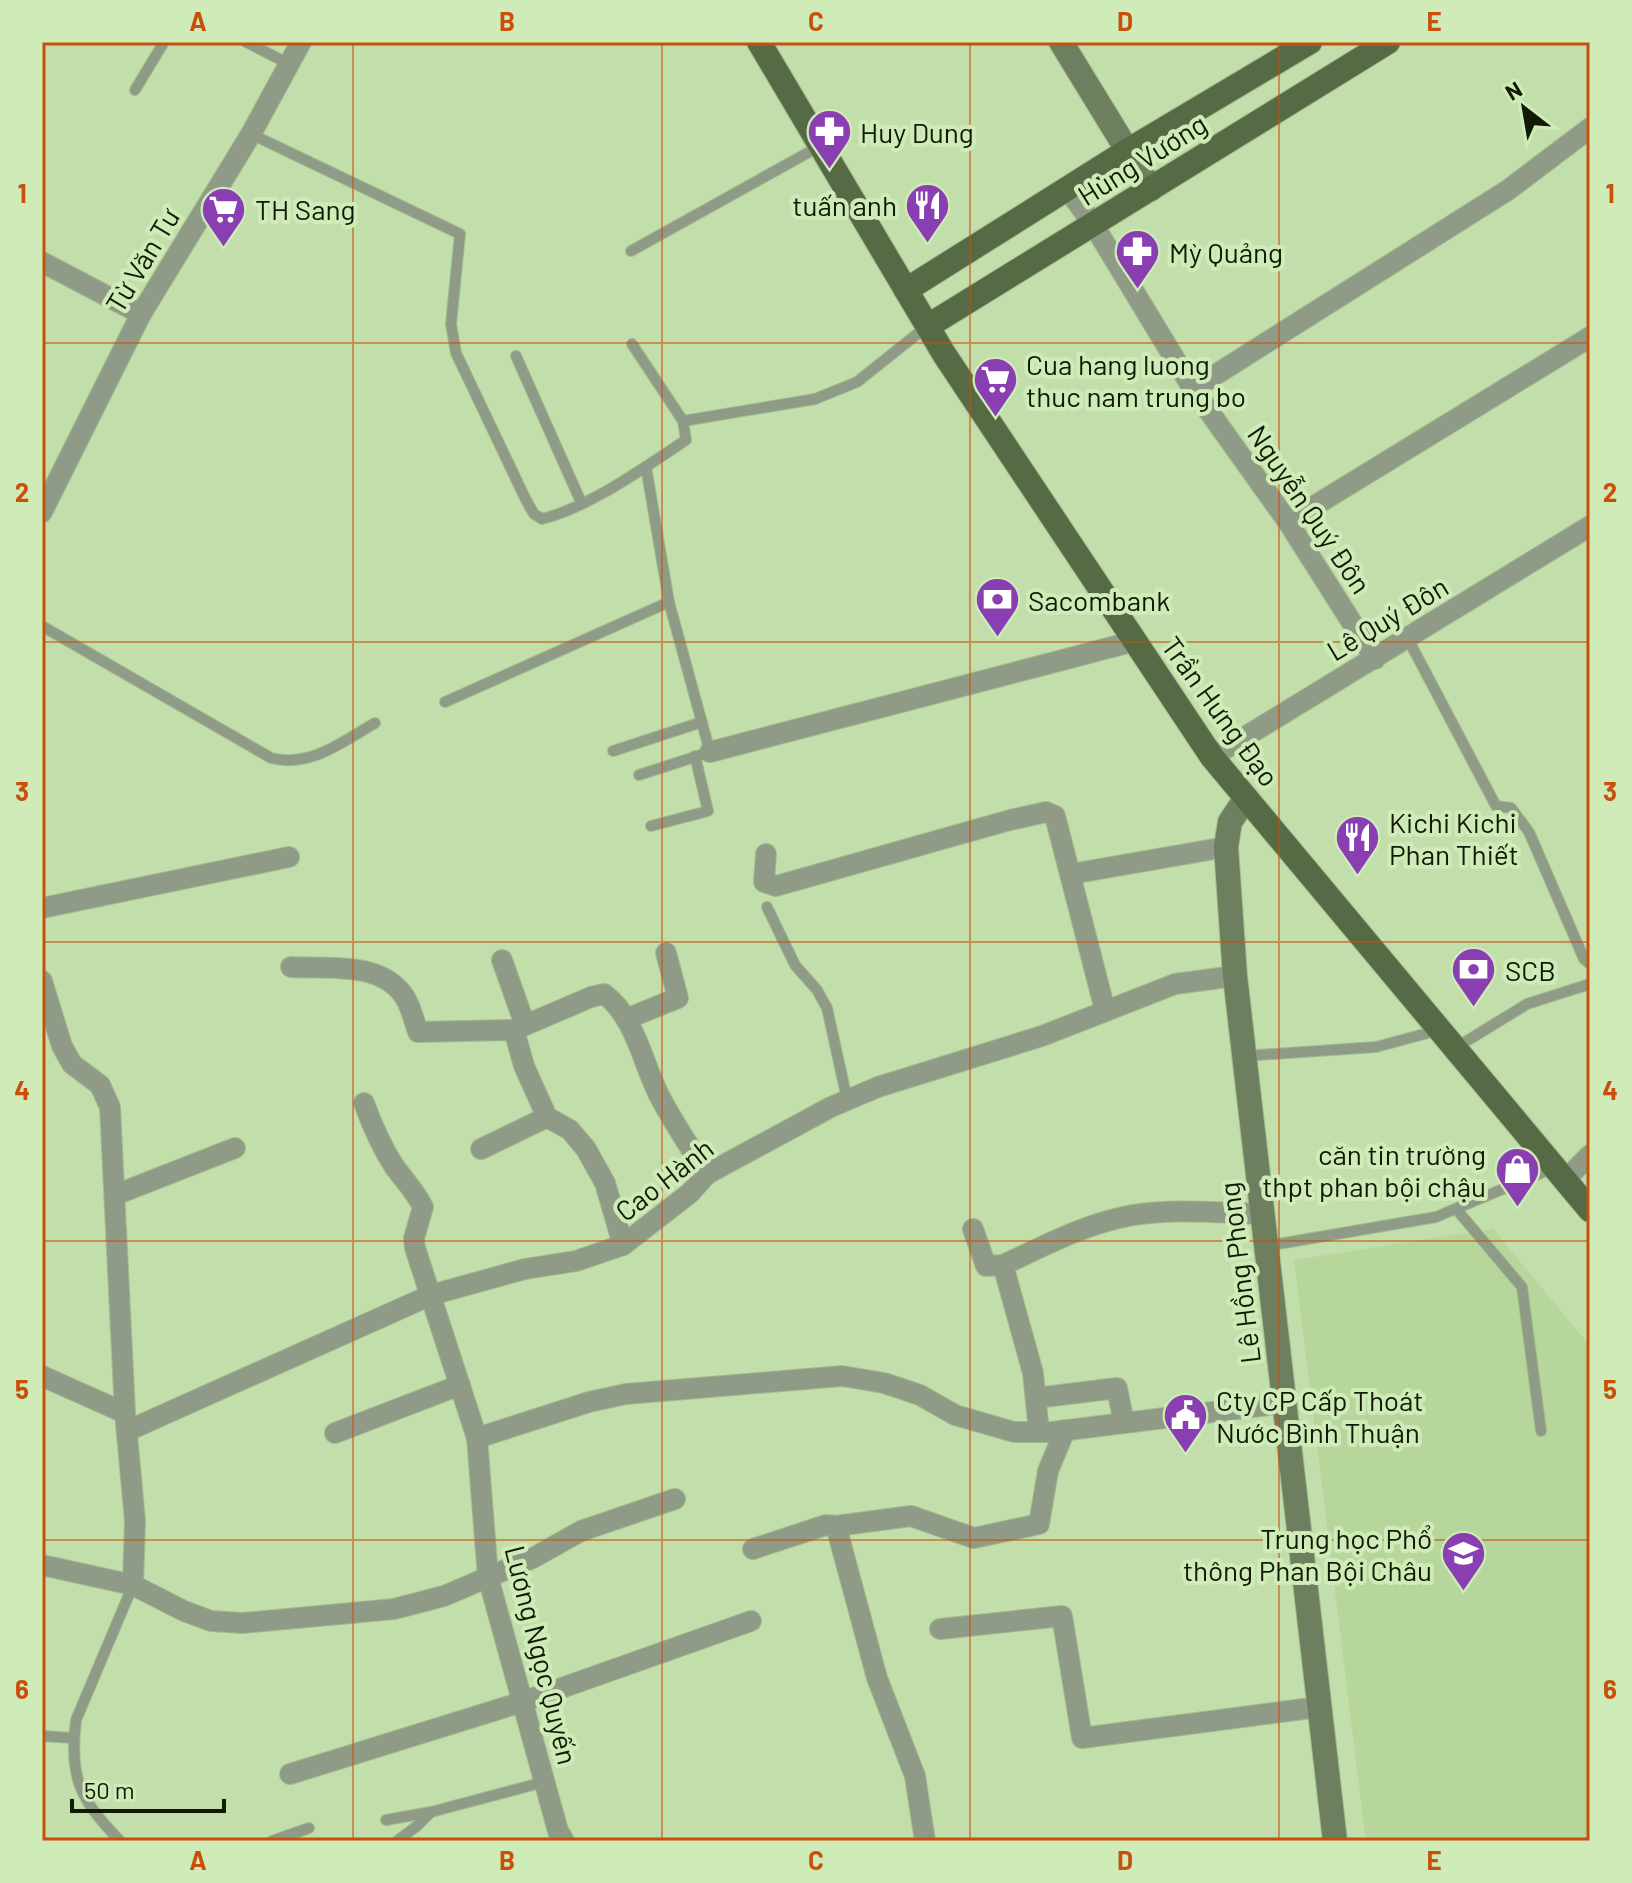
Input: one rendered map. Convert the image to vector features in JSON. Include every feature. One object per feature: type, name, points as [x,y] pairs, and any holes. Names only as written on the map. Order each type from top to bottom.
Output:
[{"type":"main road","name":"Trần Hưng Đạo","points":[[759,42],[928,326],[1212,757],[1590,1210]]},
{"type":"main road","points":[[1061,42],[1151,189]]},
{"type":"main road","name":"Hùng Vương","points":[[906,290],[1127,151],[1310,42]]},
{"type":"main road","name":"Hùng Vương","points":[[928,326],[1388,42]]},
{"type":"main road","name":"Lê Hồng Phong","points":[[1246,798],[1230,822],[1226,847],[1235,976],[1335,1841]]},
{"type":"street","name":"Từ Văn Tư","points":[[42,512],[141,314],[251,134],[301,42]]},
{"type":"street","points":[[1193,389],[1508,190],[1590,128]]},
{"type":"street","name":"Nguyễn Quý Đôn","points":[[1068,190],[1093,224],[1193,389],[1288,522],[1375,659]]},
{"type":"street","points":[[42,262],[141,314]]},
{"type":"street","points":[[1288,522],[1590,337]]},
{"type":"street","name":"Lê Quý Đôn","points":[[1212,757],[1590,526]]},
{"type":"street","points":[[703,754],[1135,641]]},
{"type":"street","points":[[766,854],[764,882],[776,886],[1010,820],[1046,812],[1055,816],[1105,1010]]},
{"type":"street","points":[[1071,874],[1226,847]]},
{"type":"street","points":[[42,908],[289,857]]},
{"type":"street","points":[[626,1019],[678,998],[666,953]]},
{"type":"street","points":[[502,960],[520,1027],[529,1079],[547,1117],[570,1130],[586,1149],[605,1183],[623,1245]]},
{"type":"street","points":[[291,967],[363,970],[388,980],[404,996],[418,1032],[520,1027],[604,994],[626,1019],[660,1097],[707,1174]]},
{"type":"street","name":"Cao Hành","points":[[126,1422],[431,1295],[525,1269],[576,1261],[623,1245],[690,1193],[707,1174],[847,1099],[1042,1036],[1175,984],[1235,976]]},
{"type":"street","points":[[42,981],[62,1046],[72,1064],[100,1085],[110,1107],[126,1422],[135,1521],[133,1585]]},
{"type":"street","name":"Lương Ngọc Quyến","points":[[364,1103],[383,1149],[415,1191],[423,1207],[414,1238],[477,1438],[488,1577],[558,1831],[564,1841]]},
{"type":"street","points":[[481,1149],[547,1117]]},
{"type":"street","points":[[115,1195],[235,1148]]},
{"type":"street","points":[[1560,1174],[1590,1155]]},
{"type":"street","points":[[973,1229],[986,1266],[1003,1265],[1073,1233],[1119,1218],[1173,1212],[1263,1214]]},
{"type":"street","points":[[1003,1265],[1033,1373],[1039,1432]]},
{"type":"street","points":[[42,1376],[126,1422]]},
{"type":"street","points":[[477,1438],[589,1402],[626,1394],[842,1376],[884,1383],[908,1391],[955,1415],[1014,1432],[1065,1430],[1285,1403]]},
{"type":"street","points":[[335,1433],[460,1385]]},
{"type":"street","points":[[1036,1398],[1117,1388],[1124,1423]]},
{"type":"street","points":[[753,1549],[826,1525],[911,1516],[974,1538],[1039,1524],[1048,1471],[1065,1430]]},
{"type":"street","points":[[42,1565],[133,1585],[211,1621],[243,1623],[394,1609],[444,1596],[533,1558],[581,1531],[675,1499]]},
{"type":"street","points":[[836,1526],[877,1678],[915,1776],[925,1841]]},
{"type":"street","points":[[940,1629],[1062,1616],[1082,1738],[1319,1707]]},
{"type":"street","points":[[290,1774],[522,1702],[751,1621]]},
{"type":"lane","points":[[135,90],[164,42]]},
{"type":"lane","points":[[246,42],[289,64]]},
{"type":"lane","points":[[251,134],[460,234],[451,324],[456,353],[534,514],[542,519],[556,515],[646,467],[686,440],[683,421],[632,344]]},
{"type":"lane","points":[[631,251],[820,146]]},
{"type":"lane","points":[[683,421],[815,399],[857,382],[928,326]]},
{"type":"lane","points":[[516,356],[581,502]]},
{"type":"lane","points":[[646,467],[669,602],[702,722],[708,811],[651,826]]},
{"type":"lane","points":[[445,702],[669,602]]},
{"type":"lane","points":[[42,626],[271,758],[289,762],[310,757],[375,723]]},
{"type":"lane","points":[[1408,639],[1496,806],[1511,808],[1529,832],[1584,959],[1590,964]]},
{"type":"lane","points":[[613,751],[702,722]]},
{"type":"lane","points":[[639,775],[703,754]]},
{"type":"lane","points":[[767,907],[795,965],[817,990],[827,1008],[847,1099]]},
{"type":"lane","points":[[1244,1056],[1447,1039],[1527,1004],[1590,984]]},
{"type":"lane","points":[[1266,1246],[1436,1217],[1560,1174]]},
{"type":"lane","points":[[1457,1210],[1522,1287],[1541,1431]]},
{"type":"lane","points":[[120,1841],[93,1814],[81,1792],[74,1767],[74,1738],[76,1720],[133,1585]]},
{"type":"lane","points":[[42,1736],[74,1738]]},
{"type":"lane","points":[[386,1820],[431,1812],[544,1782]]},
{"type":"lane","points":[[397,1841],[431,1812]]},
{"type":"lane","points":[[272,1841],[309,1828]]},
{"type":"shaded area","name":"Trung học Phổ thông Phan Bội Châu","points":[[1493,1229],[1590,1346],[1590,1841],[1366,1841],[1294,1260]]},
{"type":"place","name":"Huy Dung","points":[[829,171]]},
{"type":"place","name":"tuấn anh","points":[[928,244]]},
{"type":"place","name":"TH Sang","points":[[224,248]]},
{"type":"place","name":"Mỳ Quảng","points":[[1138,291]]},
{"type":"place","name":"Cua hang luong thuc nam trung bo","points":[[995,419]]},
{"type":"place","name":"Sacombank","points":[[997,639]]},
{"type":"place","name":"Kichi Kichi Phan Thiết","points":[[1358,877]]},
{"type":"place","name":"SCB","points":[[1474,1009]]},
{"type":"place","name":"căn tin trường thpt phan bội chậu","points":[[1517,1209]]},
{"type":"place","name":"Cty CP Cấp Thoát Nước Bình Thuận","points":[[1185,1455]]},
{"type":"place","name":"Trung học Phổ thông Phan Bội Châu","points":[[1463,1593]]}]
